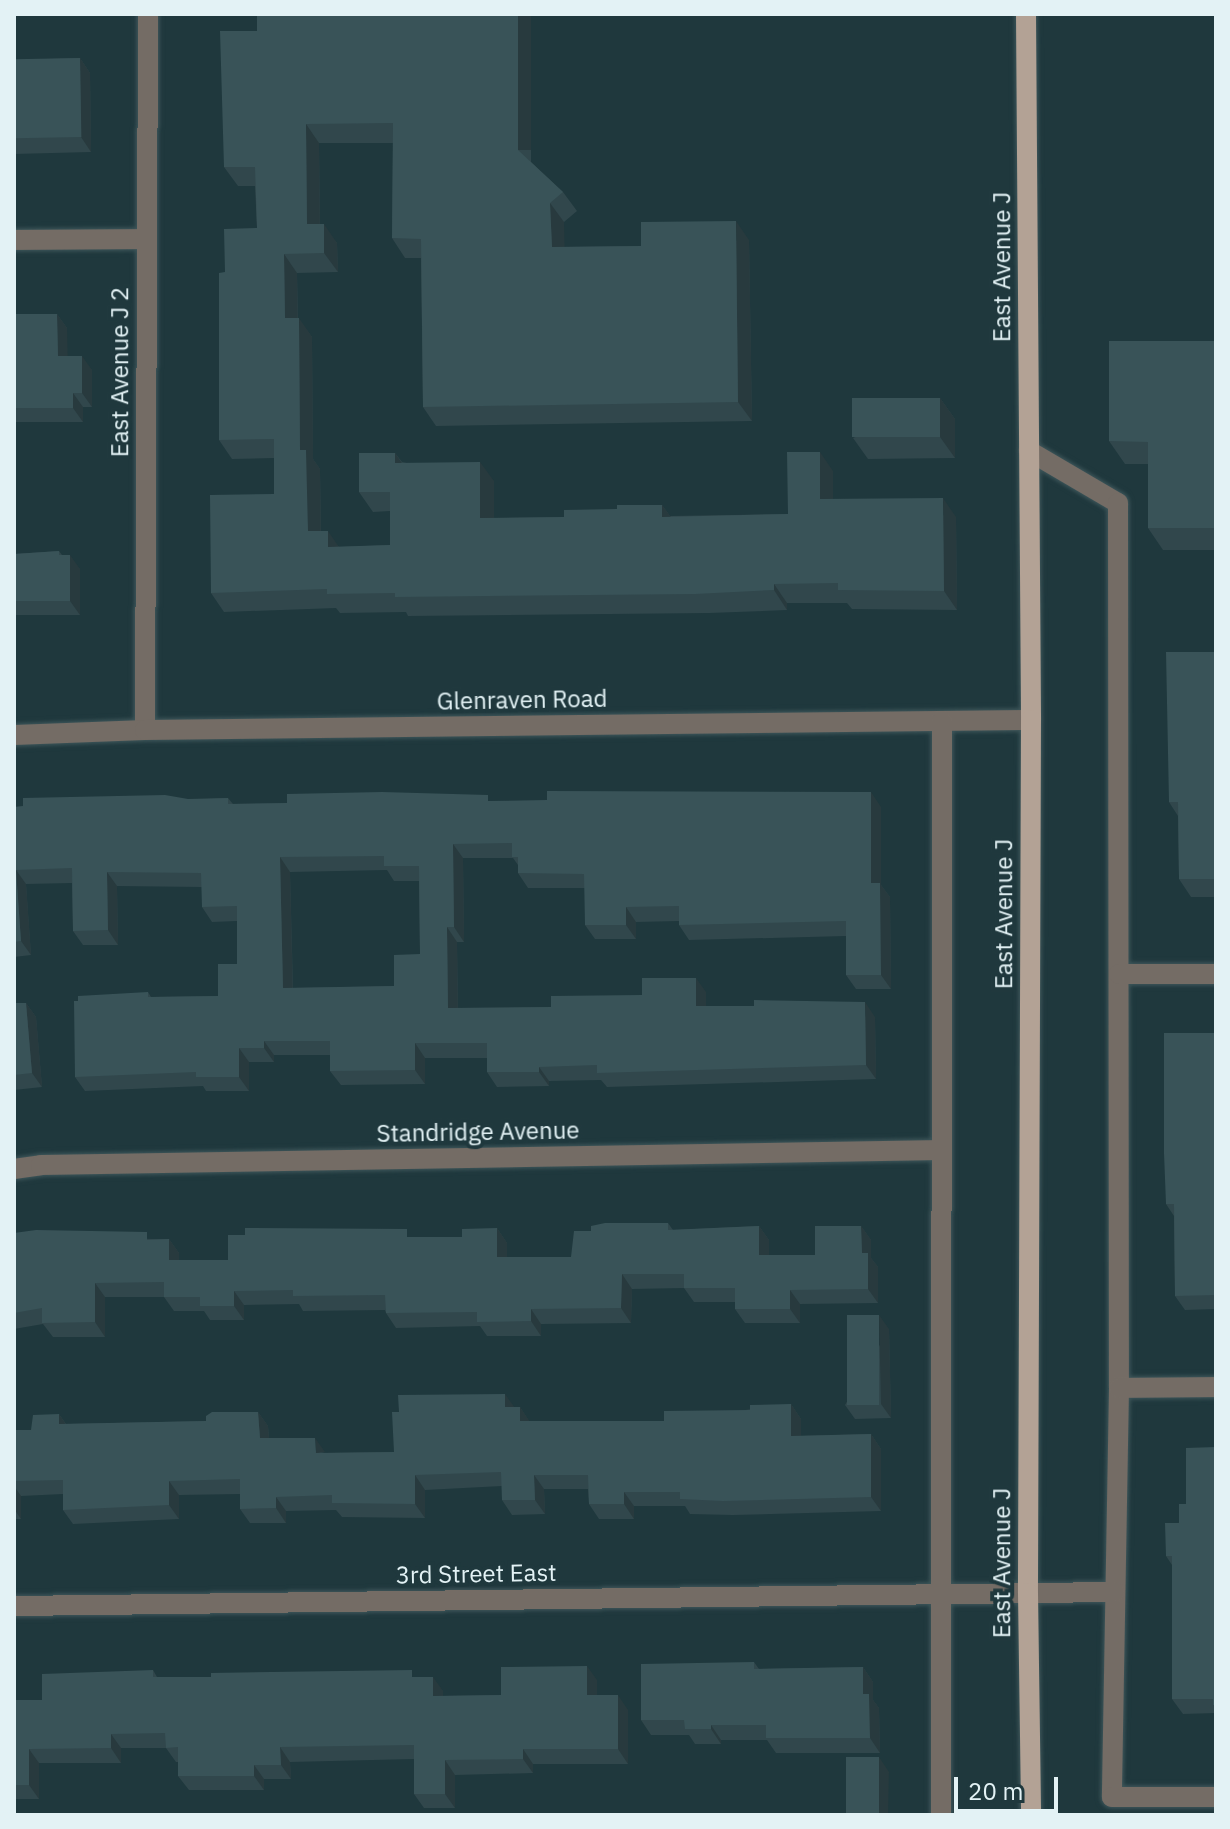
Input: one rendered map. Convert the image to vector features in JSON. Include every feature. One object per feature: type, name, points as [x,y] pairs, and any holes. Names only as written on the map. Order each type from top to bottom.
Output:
[{"type":"main road","name":"East Avenue J","points":[[1026,14],[1031,720],[1028,1593],[1031,1815]]},
{"type":"street","name":"East Avenue J 2","points":[[145,730],[148,14]]},
{"type":"street","points":[[14,240],[146,239]]},
{"type":"street","points":[[1029,451],[1118,503],[1119,1388],[1112,1797],[1216,1797]]},
{"type":"street","name":"Glenraven Road","points":[[14,735],[145,730],[1031,720]]},
{"type":"street","points":[[941,1815],[942,721]]},
{"type":"street","points":[[1119,974],[1216,974]]},
{"type":"street","name":"Standridge Avenue","points":[[14,1169],[56,1165],[942,1150]]},
{"type":"street","points":[[1119,1388],[1216,1387]]},
{"type":"street","name":"3rd Street East","points":[[14,1606],[1115,1592]]},
{"type":"building","points":[[257,14],[518,14],[518,150],[563,192],[550,203],[552,247],[641,246],[641,222],[736,221],[738,402],[423,407],[421,239],[392,238],[393,123],[306,124],[307,224],[324,224],[324,253],[284,254],[285,318],[299,318],[300,450],[306,450],[308,531],[328,531],[328,547],[390,545],[390,492],[359,492],[359,453],[395,453],[395,463],[480,462],[480,518],[564,517],[564,510],[617,509],[617,505],[662,505],[662,517],[788,514],[787,452],[820,452],[820,499],[943,498],[944,591],[838,590],[838,583],[774,584],[774,590],[695,594],[395,597],[395,593],[327,594],[327,589],[211,593],[210,495],[274,494],[274,439],[219,440],[219,273],[225,272],[224,229],[257,228],[255,167],[224,167],[220,31],[257,31]]},
{"type":"building","points":[[80,58],[81,137],[15,138],[14,59]]},
{"type":"building","points":[[14,314],[57,314],[58,356],[82,356],[82,393],[73,393],[73,408],[14,408]]},
{"type":"building","points":[[1109,341],[1216,341],[1216,528],[1148,528],[1148,442],[1109,441]]},
{"type":"building","points":[[852,398],[940,398],[940,437],[852,437]]},
{"type":"building","points":[[59,551],[59,555],[70,555],[70,601],[14,601],[14,554]]},
{"type":"building","points":[[1166,652],[1216,652],[1216,879],[1179,879],[1178,802],[1169,802]]},
{"type":"building","points":[[547,791],[871,792],[871,883],[880,883],[881,975],[846,975],[846,921],[679,925],[679,906],[626,907],[626,925],[585,925],[584,874],[518,873],[518,857],[512,857],[512,843],[453,844],[454,927],[447,927],[448,1008],[551,1007],[551,996],[642,995],[642,978],[696,978],[696,1006],[754,1006],[754,1000],[865,1002],[866,1065],[597,1073],[597,1065],[539,1067],[539,1072],[487,1072],[487,1043],[415,1043],[415,1070],[330,1071],[330,1041],[264,1041],[264,1048],[239,1048],[239,1077],[196,1077],[196,1072],[75,1077],[74,1001],[78,1001],[78,996],[148,992],[148,997],[218,996],[218,964],[237,964],[237,906],[202,907],[201,873],[107,872],[108,930],[73,931],[72,868],[16,870],[21,941],[14,942],[14,807],[23,806],[23,798],[165,795],[188,799],[228,798],[228,804],[287,803],[287,794],[382,792],[488,795],[488,801],[547,800]],"holes":[[[384,856],[384,866],[419,866],[420,954],[394,955],[394,986],[283,988],[280,857]]]},
{"type":"building","points":[[14,1003],[26,1003],[32,1073],[14,1075]]},
{"type":"building","points":[[1164,1033],[1216,1033],[1216,1295],[1175,1296],[1174,1204],[1166,1204]]},
{"type":"building","points":[[605,1223],[668,1223],[668,1230],[759,1226],[759,1255],[815,1255],[815,1226],[861,1226],[862,1253],[868,1253],[868,1289],[790,1290],[790,1309],[735,1309],[735,1288],[684,1288],[684,1274],[622,1274],[621,1308],[531,1309],[531,1321],[477,1322],[477,1312],[386,1313],[385,1295],[293,1296],[293,1290],[234,1291],[234,1306],[200,1306],[200,1297],[164,1297],[164,1282],[95,1283],[95,1322],[42,1323],[42,1308],[14,1313],[14,1233],[36,1230],[147,1232],[147,1240],[169,1239],[169,1260],[228,1260],[228,1235],[245,1235],[245,1228],[407,1229],[407,1237],[462,1237],[462,1229],[497,1228],[497,1257],[571,1257],[574,1231],[591,1231],[591,1226]]},
{"type":"building","points":[[847,1315],[879,1315],[879,1405],[847,1405]]},
{"type":"building","points":[[505,1394],[505,1407],[520,1407],[520,1421],[664,1421],[664,1411],[750,1410],[750,1405],[791,1404],[791,1436],[871,1434],[871,1497],[723,1501],[680,1499],[680,1492],[624,1492],[624,1504],[589,1504],[588,1475],[534,1475],[535,1500],[502,1500],[501,1472],[415,1475],[415,1504],[332,1503],[332,1495],[276,1497],[276,1508],[240,1509],[240,1479],[169,1481],[169,1505],[63,1510],[63,1480],[14,1481],[14,1430],[31,1430],[33,1415],[59,1414],[59,1424],[206,1421],[206,1416],[212,1412],[258,1412],[260,1438],[315,1438],[316,1453],[394,1452],[392,1412],[399,1412],[398,1395]]},
{"type":"building","points":[[1216,1447],[1216,1705],[1213,1705],[1213,1699],[1172,1699],[1172,1556],[1166,1556],[1165,1523],[1179,1523],[1179,1504],[1186,1504],[1186,1448]]},
{"type":"building","points":[[754,1662],[754,1669],[863,1667],[863,1694],[869,1694],[870,1738],[766,1738],[766,1725],[711,1725],[711,1729],[685,1729],[684,1720],[641,1720],[641,1664]]},
{"type":"building","points":[[587,1666],[587,1695],[618,1695],[618,1749],[523,1749],[523,1759],[445,1760],[445,1794],[414,1794],[414,1745],[280,1747],[281,1765],[254,1765],[254,1776],[178,1776],[178,1747],[166,1748],[165,1733],[111,1734],[111,1748],[29,1749],[29,1785],[14,1785],[14,1700],[42,1700],[42,1674],[153,1670],[153,1677],[211,1677],[211,1673],[412,1670],[412,1677],[433,1677],[433,1696],[501,1695],[501,1667]]},
{"type":"building","points":[[846,1757],[879,1757],[879,1815],[846,1815]]}]
